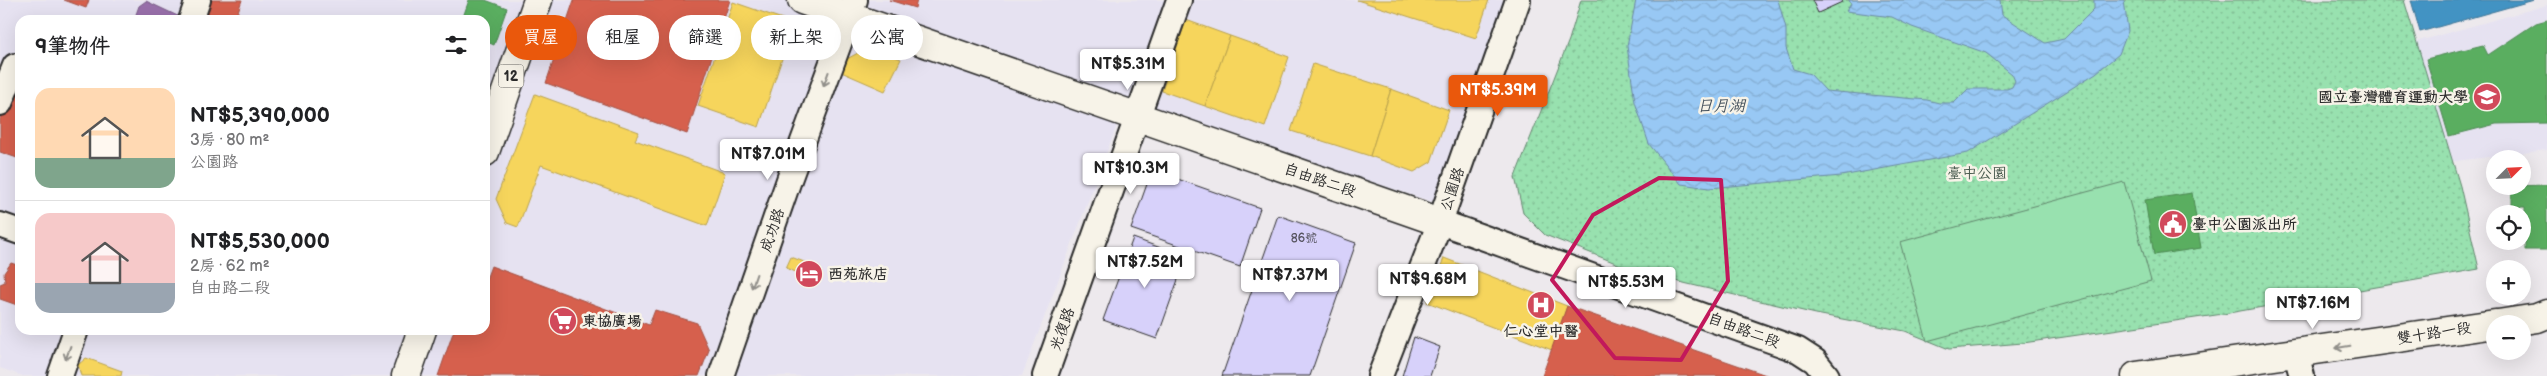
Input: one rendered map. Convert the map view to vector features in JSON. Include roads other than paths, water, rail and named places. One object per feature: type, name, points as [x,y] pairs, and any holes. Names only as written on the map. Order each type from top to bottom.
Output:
[{"type":"main road","name":"12","points":[[490,138],[538,0]]},
{"type":"main road","name":"自由路二段","points":[[802,0],[852,8],[1138,117],[1440,222]]},
{"type":"main road","name":"雙十路一段","points":[[2531,319],[2547,314]]},
{"type":"main road","name":"雙十路一段","points":[[2136,376],[2299,365],[2486,326]]},
{"type":"main road","points":[[406,376],[420,335]]},
{"type":"street","points":[[193,15],[198,0]]},
{"type":"street","name":"光復路","points":[[1045,376],[1179,0]]},
{"type":"street","name":"公園路","points":[[1380,376],[1440,222],[1518,0]]},
{"type":"street","name":"成功路","points":[[721,376],[852,8]]},
{"type":"street","points":[[0,103],[15,66]]},
{"type":"street","name":"自由路二段","points":[[1440,222],[1798,350],[1815,361],[1827,376]]},
{"type":"street","points":[[0,225],[15,230]]},
{"type":"street","points":[[60,376],[74,335]]},
{"type":"water","name":"日月湖","points":[[1636,0],[1778,0],[1786,29],[1786,48],[1793,69],[1810,74],[1826,91],[1927,100],[1939,103],[1954,103],[1968,89],[2007,89],[2012,87],[2015,81],[2012,74],[1986,53],[1912,27],[1892,17],[1846,11],[1851,4],[1849,0],[2000,0],[2002,15],[2045,43],[2064,39],[2094,9],[2094,0],[2124,0],[2128,31],[2119,54],[2096,73],[1968,153],[1841,176],[1709,188],[1681,184],[1649,144],[1635,102],[1627,46]]},
{"type":"place","name":"國立臺灣體育運動大學","points":[[2487,97]]},
{"type":"place","name":"臺中公園派出所","points":[[2173,224]]},
{"type":"place","name":"西苑旅店","points":[[809,274]]},
{"type":"place","name":"仁心堂中醫","points":[[1541,305]]},
{"type":"place","name":"東協廣場","points":[[563,321]]},
{"type":"park label","name":"臺中公園","points":[[1977,173]]}]
